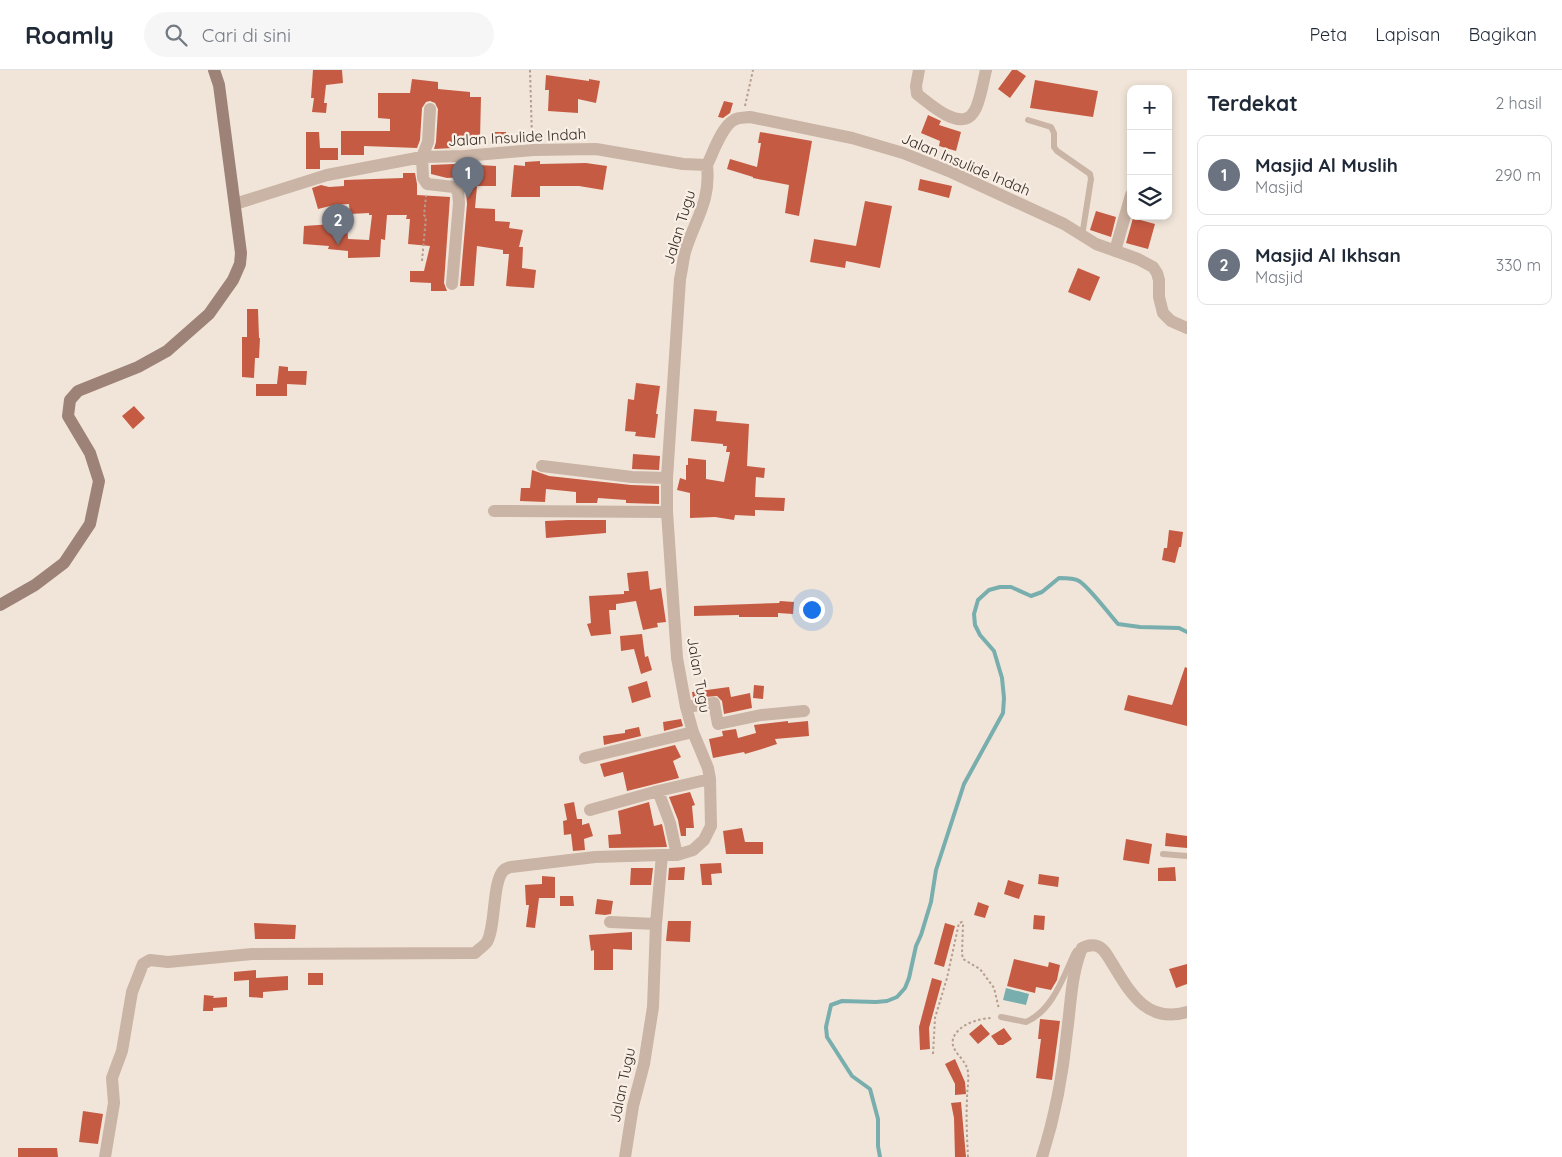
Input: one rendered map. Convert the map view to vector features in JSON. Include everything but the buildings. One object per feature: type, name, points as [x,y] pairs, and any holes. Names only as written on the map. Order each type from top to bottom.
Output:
[{"type":"main road","points":[[0,605],[35,585],[64,563],[90,524],[99,482],[90,453],[68,416],[70,400],[78,391],[138,366],[166,351],[209,314],[233,280],[240,264],[241,253],[219,85],[214,70]]},
{"type":"street","points":[[919,70],[916,86],[917,94],[949,117],[959,120],[968,118],[976,110],[986,70]]},
{"type":"street","points":[[430,109],[428,142],[422,157],[423,178],[427,184],[454,187],[458,192],[459,202],[452,284]]},
{"type":"street","name":"Jalan Insulide Indah","points":[[742,118],[750,117],[852,138],[903,153],[951,172],[1064,224],[1096,244],[1138,259],[1153,267],[1157,272],[1159,280],[1159,297],[1163,313],[1171,321],[1187,328]]},
{"type":"street","points":[[707,165],[729,124],[734,120],[742,118]]},
{"type":"street","name":"Jalan Insulide Indah","points":[[234,204],[327,175],[422,157],[465,156],[533,150],[596,149],[683,164],[707,165]]},
{"type":"street","name":"Jalan Tugu","points":[[625,1157],[633,1106],[644,1064],[653,1007],[656,924],[662,855],[676,855],[693,850],[704,840],[711,826],[708,768],[693,732],[686,707],[677,658],[667,512],[667,478],[680,279],[686,251],[704,204],[709,182],[707,165]]},
{"type":"street","points":[[1115,251],[1127,208]]},
{"type":"street","points":[[542,466],[632,477],[667,478]]},
{"type":"street","points":[[494,511],[667,512]]},
{"type":"street","points":[[686,707],[714,703],[718,724],[761,715],[804,711]]},
{"type":"street","points":[[585,758],[693,732]]},
{"type":"street","points":[[590,810],[710,779]]},
{"type":"street","points":[[658,791],[670,823],[676,855]]},
{"type":"street","points":[[105,1157],[114,1103],[112,1078],[122,1052],[132,992],[143,964],[150,960],[168,962],[252,954],[475,953],[487,942],[500,875],[511,866],[595,858],[662,855]]},
{"type":"street","points":[[610,922],[656,924]]},
{"type":"street","points":[[1042,1157],[1057,1104],[1068,1030],[1073,975],[1082,948],[1093,945],[1099,946],[1133,996],[1143,1005],[1162,1014],[1187,1012]]},
{"type":"lane","points":[[1028,120],[1051,127],[1054,133],[1054,147],[1057,151],[1090,174],[1091,179],[1082,236]]},
{"type":"lane","points":[[1163,854],[1187,856]]},
{"type":"lane","points":[[1001,1018],[1026,1022],[1041,1013],[1056,991],[1074,954],[1082,948]]},
{"type":"path","points":[[530,70],[533,150]]},
{"type":"path","points":[[742,118],[753,70]]},
{"type":"path","points":[[422,261],[427,184]]},
{"type":"path","points":[[933,1054],[935,1018],[947,978],[959,923],[962,922],[963,959],[980,969],[994,988],[1001,1018],[988,1018],[965,1026],[954,1037],[952,1045],[957,1054],[964,1059],[968,1072],[968,1157]]},
{"type":"water","points":[[1006,988],[1029,994],[1026,1005],[1003,1000]]},
{"type":"waterway","points":[[880,1157],[878,1119],[870,1089],[852,1076],[827,1037],[826,1027],[831,1005],[842,1001],[887,1001],[897,997],[905,988],[909,978],[916,946],[931,902],[936,870],[964,784],[1003,713],[1002,678],[994,651],[980,635],[975,625],[974,614],[978,600],[989,590],[1000,587],[1011,587],[1031,596],[1042,592],[1059,578],[1072,579],[1079,581],[1088,589],[1118,624],[1140,627],[1179,628],[1187,632]]},
{"type":"place","name":"Masjid Al Muslih","points":[[468,198]]},
{"type":"place","name":"Masjid Al Ikhsan","points":[[338,245]]}]
